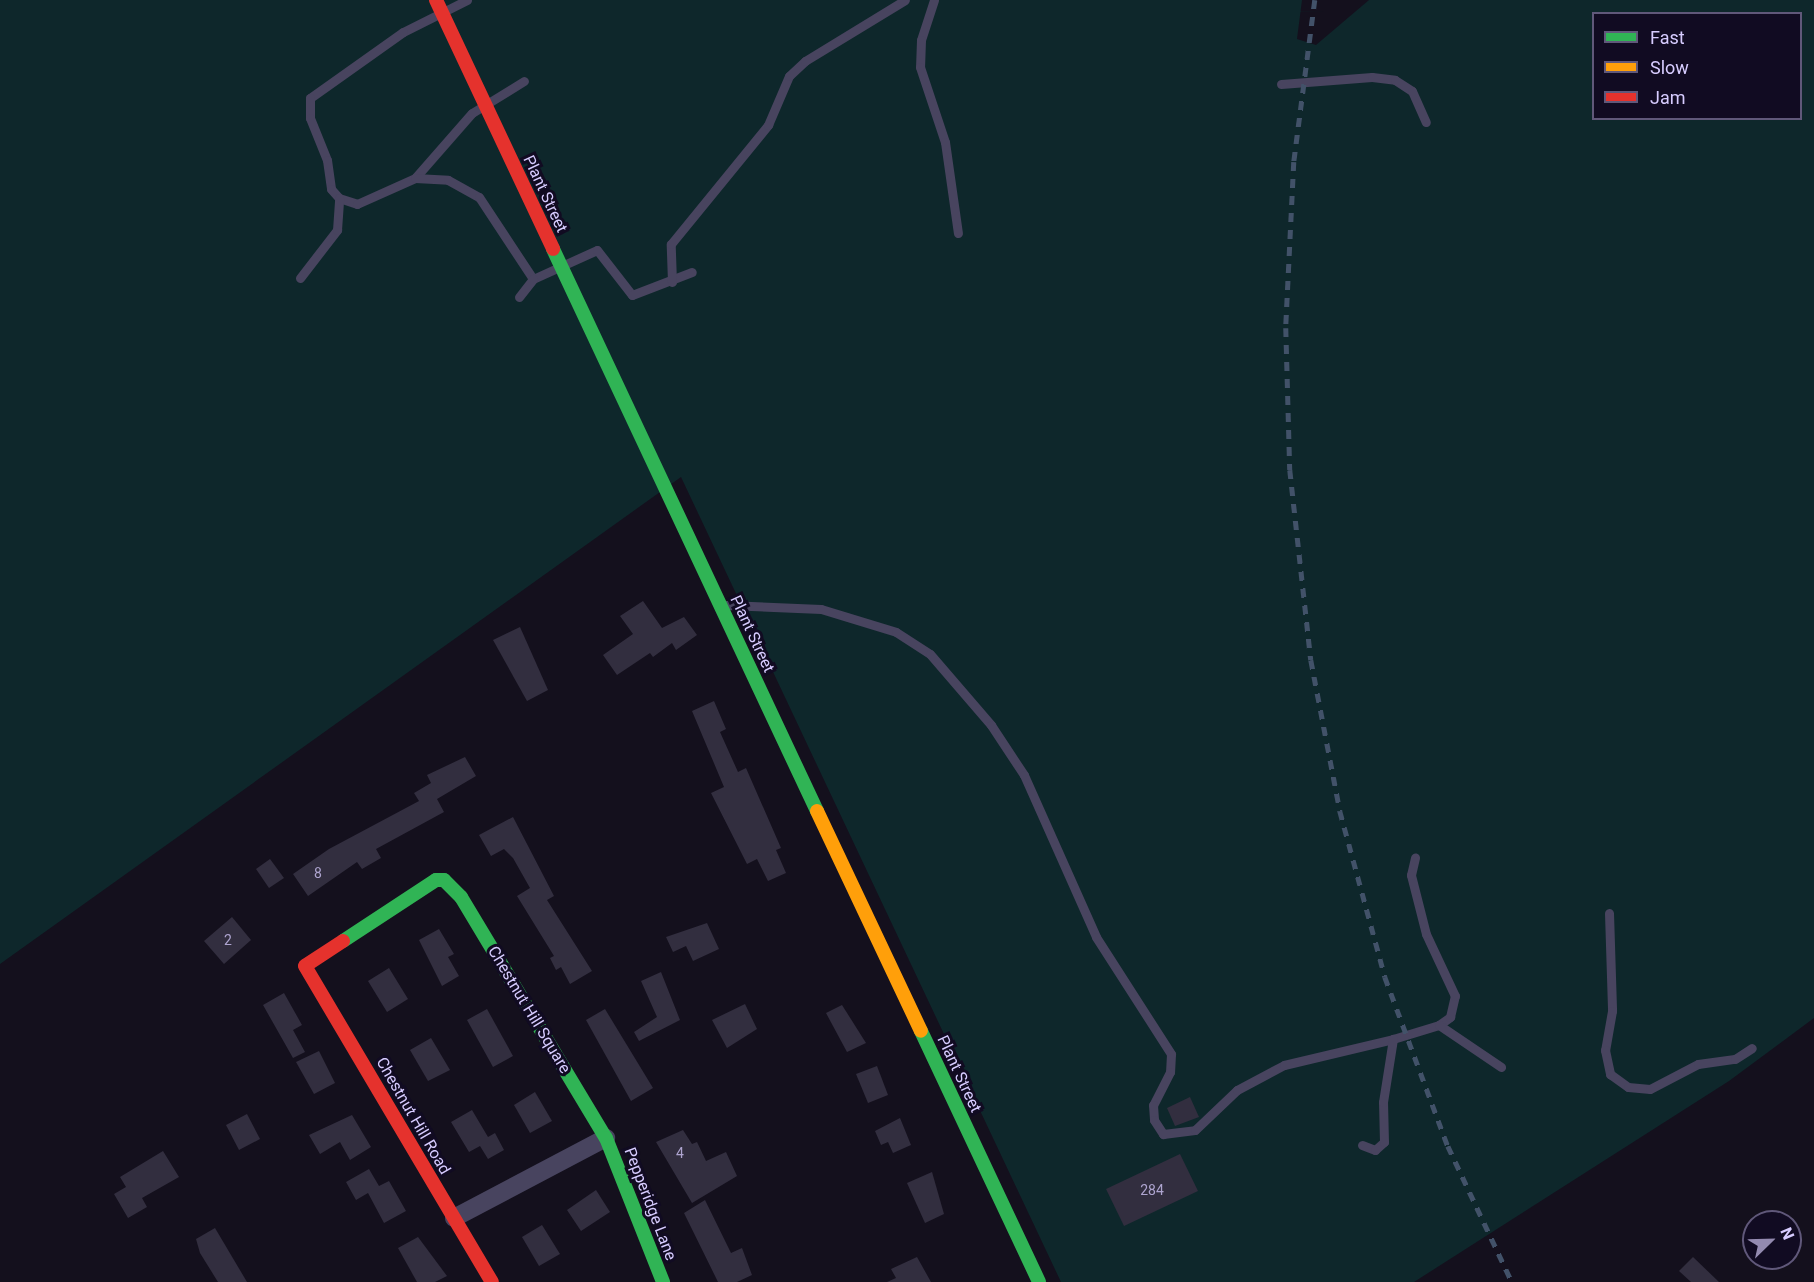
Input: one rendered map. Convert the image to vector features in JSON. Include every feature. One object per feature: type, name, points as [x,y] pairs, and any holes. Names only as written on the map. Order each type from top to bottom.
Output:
[{"type":"street","name":"Plant Street","points":[[438,6],[1039,1282]]},
{"type":"street","name":"Chestnut Hill Square","points":[[305,966],[424,884],[444,880],[461,897],[606,1138]]},
{"type":"street","name":"Chestnut Hill Road","points":[[305,966],[492,1282]]},
{"type":"street","points":[[454,1218],[606,1138]]},
{"type":"street","name":"Pepperidge Lane","points":[[606,1138],[663,1282]]},
{"type":"lane","points":[[467,0],[438,6],[310,98],[310,118],[328,164],[327,182],[339,198],[357,204],[415,178],[472,113],[524,81]]},
{"type":"lane","points":[[672,282],[671,244],[768,125],[789,76],[805,61],[905,0]]},
{"type":"lane","points":[[934,0],[921,40],[924,82],[945,142],[958,233]]},
{"type":"lane","points":[[1281,84],[1372,77],[1395,80],[1412,91],[1426,122]]},
{"type":"lane","points":[[415,178],[448,180],[479,197],[533,279]]},
{"type":"lane","points":[[300,278],[337,230],[339,198]]},
{"type":"lane","points":[[519,297],[533,279],[597,250],[632,296],[672,282],[692,272]]},
{"type":"lane","points":[[720,605],[799,606],[877,623],[930,654],[987,720],[1024,775],[1096,937],[1167,1045],[1170,1072],[1153,1105],[1154,1120],[1162,1134],[1195,1130],[1237,1090],[1284,1065],[1393,1039],[1439,1025],[1453,1013],[1455,996],[1426,934],[1411,875],[1415,858]]},
{"type":"lane","points":[[1609,913],[1612,1011],[1605,1050],[1610,1074],[1628,1087],[1650,1089],[1698,1064],[1735,1059],[1752,1048]]},
{"type":"lane","points":[[1439,1025],[1501,1067]]},
{"type":"lane","points":[[1362,1145],[1375,1150],[1384,1142],[1383,1102],[1393,1039]]},
{"type":"green space","points":[[0,0],[1302,0],[1297,39],[1316,45],[1369,0],[1814,0],[1814,1018],[1729,1081],[1414,1282],[1061,1282],[681,477],[0,964]]},
{"type":"building","points":[[643,601],[662,628],[684,617],[697,635],[676,650],[672,643],[653,657],[650,653],[617,675],[603,655],[633,634],[620,616]]},
{"type":"building","points":[[520,627],[548,690],[527,701],[493,640]]},
{"type":"building","points":[[714,701],[726,729],[720,732],[738,772],[746,768],[781,848],[776,850],[786,873],[768,881],[757,859],[747,864],[711,793],[724,787],[692,711]]},
{"type":"building","points":[[465,757],[476,776],[437,799],[444,812],[376,849],[381,858],[362,869],[357,862],[308,896],[293,874],[329,849],[419,801],[414,793],[431,783],[427,775]]},
{"type":"building","points":[[513,817],[554,896],[547,900],[592,971],[570,984],[561,967],[556,970],[550,958],[554,956],[517,896],[530,888],[513,858],[504,849],[491,856],[479,835]]},
{"type":"building","points":[[270,859],[284,878],[269,888],[256,869]]},
{"type":"building","points":[[232,917],[251,940],[224,964],[204,941]]},
{"type":"building","points":[[707,923],[719,949],[693,961],[686,946],[673,952],[666,937]]},
{"type":"building","points":[[439,929],[454,954],[448,957],[459,976],[442,986],[419,940]]},
{"type":"building","points":[[389,968],[408,999],[387,1012],[368,981]]},
{"type":"building","points":[[661,972],[680,1020],[639,1041],[634,1032],[657,1017],[641,981]]},
{"type":"building","points":[[284,993],[302,1025],[293,1030],[305,1052],[293,1058],[263,1005]]},
{"type":"building","points":[[745,1004],[757,1029],[727,1048],[712,1020]]},
{"type":"building","points":[[842,1005],[866,1043],[847,1052],[826,1013]]},
{"type":"building","points":[[487,1009],[513,1056],[493,1067],[467,1020]]},
{"type":"building","points":[[605,1009],[653,1088],[631,1101],[586,1020]]},
{"type":"building","points":[[431,1038],[450,1070],[428,1081],[410,1050]]},
{"type":"building","points":[[319,1051],[335,1083],[314,1094],[296,1062]]},
{"type":"building","points":[[877,1066],[888,1095],[868,1103],[856,1074]]},
{"type":"building","points":[[535,1092],[552,1121],[530,1133],[514,1105]]},
{"type":"building","points":[[1190,1097],[1199,1117],[1175,1126],[1167,1108]]},
{"type":"building","points":[[472,1110],[488,1137],[495,1133],[504,1150],[488,1159],[480,1146],[469,1152],[451,1122]]},
{"type":"building","points":[[247,1114],[260,1139],[239,1150],[226,1125]]},
{"type":"building","points":[[352,1115],[371,1147],[350,1160],[340,1142],[320,1154],[309,1135]]},
{"type":"building","points":[[900,1118],[911,1145],[893,1153],[888,1142],[881,1145],[875,1131]]},
{"type":"building","points":[[683,1130],[692,1144],[697,1142],[706,1161],[726,1152],[737,1176],[692,1203],[656,1142]]},
{"type":"building","points":[[163,1151],[179,1177],[142,1198],[147,1207],[128,1218],[114,1194],[126,1187],[120,1177]]},
{"type":"building","points":[[1180,1154],[1198,1191],[1124,1226],[1106,1189]]},
{"type":"building","points":[[369,1169],[379,1186],[389,1181],[406,1211],[384,1223],[368,1193],[356,1200],[346,1182]]},
{"type":"building","points":[[932,1172],[944,1214],[925,1223],[907,1183]]},
{"type":"building","points":[[596,1190],[610,1212],[581,1231],[567,1210]]},
{"type":"building","points":[[705,1200],[731,1253],[742,1248],[752,1275],[737,1282],[718,1282],[684,1213]]},
{"type":"building","points":[[542,1225],[560,1254],[539,1266],[522,1237]]},
{"type":"building","points":[[215,1228],[247,1282],[218,1282],[200,1253],[196,1239]]},
{"type":"building","points":[[418,1237],[447,1276],[435,1282],[417,1282],[398,1248]]},
{"type":"building","points":[[917,1257],[931,1282],[887,1282],[896,1278],[891,1269]]},
{"type":"building","points":[[1693,1257],[1719,1282],[1691,1282],[1679,1271]]},
{"type":"railway","points":[[1315,0],[1294,162],[1286,328],[1290,470],[1311,660],[1340,811],[1385,977],[1448,1146],[1512,1282]]},
{"type":"traffic: fast","points":[[553,249],[817,811]]},
{"type":"traffic: fast","points":[[343,941],[436,880],[444,880],[461,897],[606,1138],[663,1282]]},
{"type":"traffic: fast","points":[[921,1031],[1039,1282]]},
{"type":"traffic: slow","points":[[817,811],[921,1031]]},
{"type":"traffic: jam","points":[[436,0],[553,249]]},
{"type":"traffic: jam","points":[[343,941],[305,966],[492,1282]]}]
